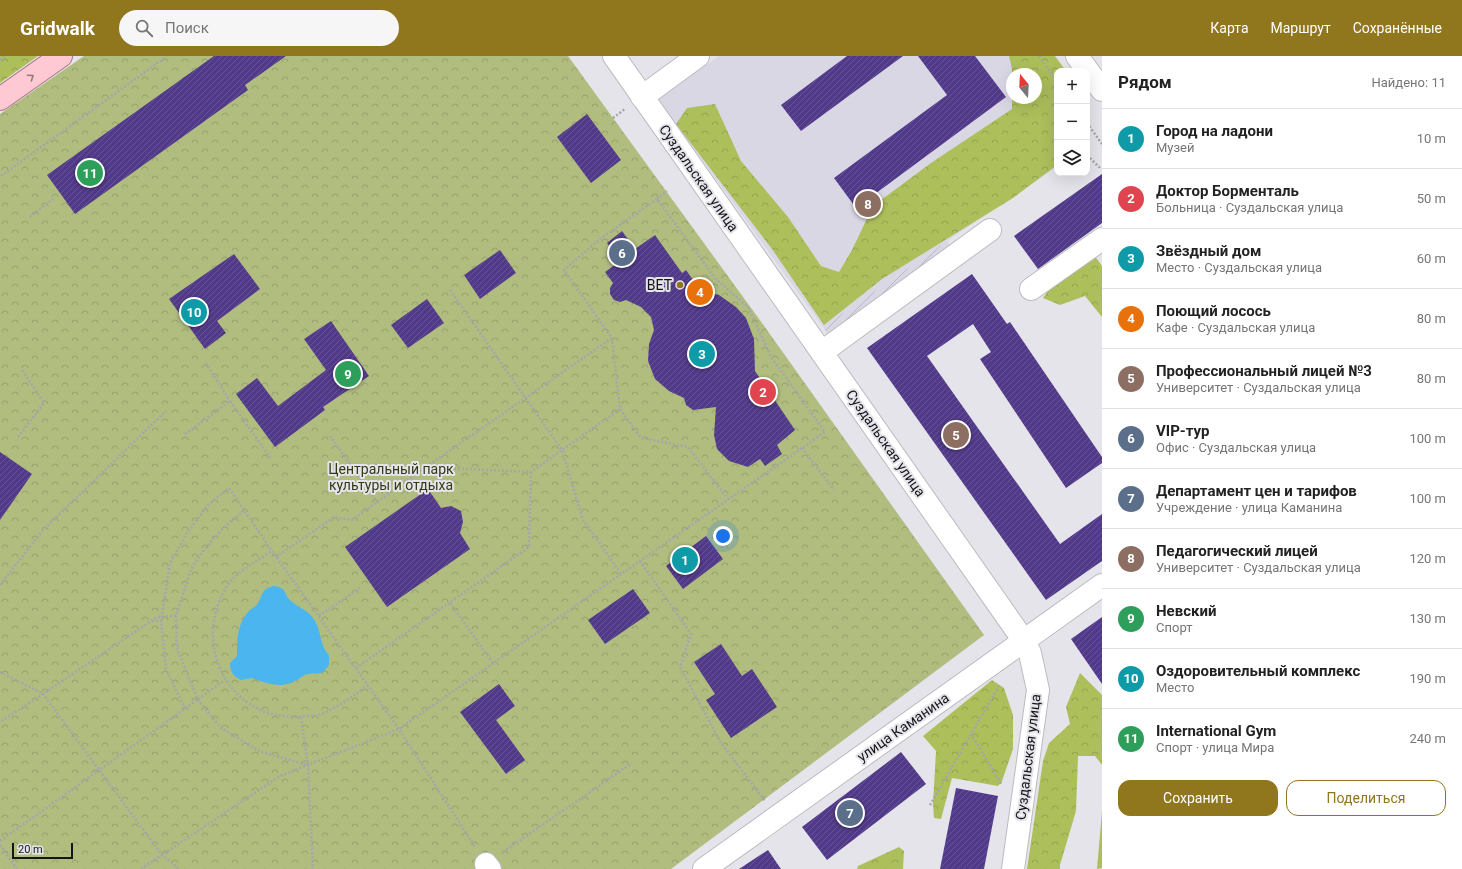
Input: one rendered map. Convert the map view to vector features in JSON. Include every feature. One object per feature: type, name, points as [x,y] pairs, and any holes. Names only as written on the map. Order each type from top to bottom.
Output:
[{"type":"main road","points":[[0,99],[61,56]]},
{"type":"street","name":"Суздальская улица","points":[[614,56],[1024,641],[1030,653],[1038,690],[1013,869]]},
{"type":"street","points":[[642,97],[698,56]]},
{"type":"street","points":[[1077,56],[1102,90]]},
{"type":"street","points":[[822,352],[990,230]]},
{"type":"street","points":[[1031,289],[1102,239]]},
{"type":"street","name":"улица Каманина","points":[[704,869],[1102,585]]},
{"type":"path","points":[[0,60],[6,56]]},
{"type":"path","points":[[1,176],[168,56]]},
{"type":"path","points":[[1039,56],[1054,77]]},
{"type":"path","points":[[1090,127],[1102,144]]},
{"type":"path","points":[[1090,158],[1099,167],[1102,166]]},
{"type":"path","points":[[667,191],[658,199],[600,238],[564,270],[612,338],[620,409],[641,438],[688,447],[728,499]]},
{"type":"path","points":[[30,217],[53,199]]},
{"type":"path","points":[[141,869],[280,776],[399,729],[825,432],[771,357],[748,307],[715,278],[658,199]]},
{"type":"path","points":[[450,290],[562,450],[582,520],[621,574]]},
{"type":"path","points":[[276,557],[334,518],[352,520],[612,338]]},
{"type":"path","points":[[206,363],[230,401],[271,459]]},
{"type":"path","points":[[18,438],[44,403],[22,370]]},
{"type":"path","points":[[185,434],[230,401]]},
{"type":"path","points":[[426,467],[531,472],[620,409]]},
{"type":"path","points":[[0,585],[44,529],[166,411]]},
{"type":"path","points":[[330,436],[377,502]]},
{"type":"path","points":[[802,448],[834,490]]},
{"type":"path","points":[[356,668],[529,547],[531,472]]},
{"type":"path","points":[[185,709],[166,668],[161,622],[170,564],[187,533],[208,505],[229,488],[276,557],[399,729],[488,866],[632,763]]},
{"type":"path","points":[[244,511],[224,527],[204,550],[191,569],[176,616],[177,649],[198,700],[221,728],[259,751],[308,765]]},
{"type":"path","points":[[272,551],[245,568],[226,588],[214,615],[212,644],[217,662],[225,680],[238,695],[262,711],[290,718],[319,715],[345,702],[368,685]]},
{"type":"path","points":[[640,561],[691,634],[680,667],[721,743],[777,817]]},
{"type":"path","points":[[319,616],[361,587]]},
{"type":"path","points":[[450,603],[493,663]]},
{"type":"path","points":[[0,722],[157,617],[176,616]]},
{"type":"path","points":[[151,622],[161,622]]},
{"type":"path","points":[[0,672],[43,694],[162,855],[179,869]]},
{"type":"path","points":[[0,842],[225,680]]},
{"type":"path","points":[[930,805],[1002,680]]},
{"type":"path","points":[[301,716],[308,765],[312,869]]},
{"type":"path","points":[[971,734],[1006,790]]},
{"type":"path","points":[[0,845],[17,869]]},
{"type":"shaded area","points":[[719,56],[1032,56],[1041,68],[1006,68],[1006,104],[1042,104],[1042,70],[1054,87],[1054,169],[823,327],[658,99]]},
{"type":"shaded area","points":[[947,241],[954,251],[830,338],[823,327]]},
{"type":"green space","points":[[0,56],[38,56],[0,83]]},
{"type":"green space","name":"Центральный парк культуры и отдыха","points":[[84,56],[568,56],[767,330],[984,635],[671,869],[0,869],[0,114]]},
{"type":"green space","points":[[1009,56],[1055,56],[1064,68],[1054,68],[1054,167],[1013,198],[882,279],[824,325],[772,249],[676,124],[687,108],[715,104],[741,161],[788,217],[821,266],[839,272],[852,250],[873,206],[931,163],[1012,109],[1012,104],[1042,104],[1042,68],[1012,68]]},
{"type":"green space","points":[[1092,252],[1102,266],[1102,317],[1085,296],[1060,305],[1043,298],[1057,278]]},
{"type":"green space","points":[[1080,673],[1102,695],[1102,765],[1095,756],[1078,756],[1076,811],[1060,869],[1027,869],[1043,761],[1049,743],[1070,724],[1066,707]]},
{"type":"green space","points":[[992,680],[1004,688],[1013,715],[1013,749],[1002,781],[998,786],[952,778],[941,819],[934,818],[933,804],[936,751],[923,736]]},
{"type":"green space","points":[[1102,811],[1102,868],[1097,869]]},
{"type":"green space","points":[[899,847],[904,851],[903,869],[857,869],[858,866]]},
{"type":"water","points":[[274,586],[281,588],[291,601],[309,613],[313,618],[318,627],[324,647],[329,655],[329,665],[322,673],[306,674],[292,683],[274,685],[252,678],[241,680],[232,673],[230,663],[237,656],[240,626],[245,616],[257,604],[263,592]]},
{"type":"building","points":[[214,56],[286,56],[245,85],[248,90],[75,214],[47,175]]},
{"type":"building","points":[[847,56],[903,56],[801,131],[781,105]]},
{"type":"building","points":[[918,56],[975,56],[1006,97],[856,208],[834,178],[947,95]]},
{"type":"building","points":[[587,114],[621,160],[591,183],[557,137]]},
{"type":"building","points":[[1102,174],[1102,223],[1038,269],[1014,236]]},
{"type":"building","points":[[622,231],[635,249],[655,235],[682,273],[686,270],[700,290],[719,295],[736,307],[746,318],[754,339],[755,371],[795,430],[777,445],[782,454],[765,466],[760,459],[748,467],[729,461],[717,449],[714,435],[716,407],[693,410],[686,405],[684,398],[669,391],[655,379],[648,361],[649,344],[654,330],[651,317],[641,307],[626,300],[620,302],[614,300],[610,294],[610,288],[613,283],[605,272],[620,261],[607,243]]},
{"type":"building","points":[[500,250],[516,273],[480,299],[464,275]]},
{"type":"building","points":[[234,254],[260,289],[217,321],[226,333],[205,349],[169,299]]},
{"type":"building","points":[[972,274],[1007,324],[1010,322],[1102,457],[1102,463],[1066,488],[980,359],[991,352],[973,324],[927,356],[1060,544],[1102,514],[1102,561],[1046,600],[867,348]]},
{"type":"building","points":[[427,299],[444,323],[408,348],[391,325]]},
{"type":"building","points":[[331,321],[369,376],[323,407],[325,410],[275,447],[236,394],[257,378],[278,406],[326,370],[304,339]]},
{"type":"building","points":[[0,452],[32,474],[0,520]]},
{"type":"building","points":[[428,489],[441,508],[451,506],[461,511],[463,522],[460,533],[470,549],[387,607],[345,547]]},
{"type":"building","points":[[706,536],[723,559],[683,589],[666,566]]},
{"type":"building","points":[[633,589],[650,613],[605,644],[588,620]]},
{"type":"building","points":[[1102,617],[1102,684],[1071,639]]},
{"type":"building","points":[[721,644],[742,676],[752,669],[777,707],[731,738],[706,700],[715,694],[694,662]]},
{"type":"building","points":[[499,684],[515,706],[496,720],[525,760],[506,774],[460,712]]},
{"type":"building","points":[[901,752],[926,784],[827,860],[802,827]]},
{"type":"building","points":[[956,788],[998,796],[984,869],[940,869]]},
{"type":"building","points":[[768,850],[781,869],[739,869]]},
{"type":"place","name":"International Gym","points":[[90,173]]},
{"type":"place","name":"Педагогический лицей","points":[[868,204]]},
{"type":"place","name":"VIP-тур","points":[[622,253]]},
{"type":"place","name":"BET","points":[[680,285]]},
{"type":"place","name":"Поющий лосось","points":[[700,292]]},
{"type":"place","name":"Оздоровительный комплекс","points":[[194,312]]},
{"type":"place","name":"Звёздный дом","points":[[702,354]]},
{"type":"place","name":"Невский","points":[[348,374]]},
{"type":"place","name":"Доктор Борменталь","points":[[763,392]]},
{"type":"place","name":"Профессиональный лицей №3","points":[[956,435]]},
{"type":"place","name":"Город на ладони","points":[[685,560]]},
{"type":"place","name":"Департамент цен и тарифов","points":[[850,813]]}]
